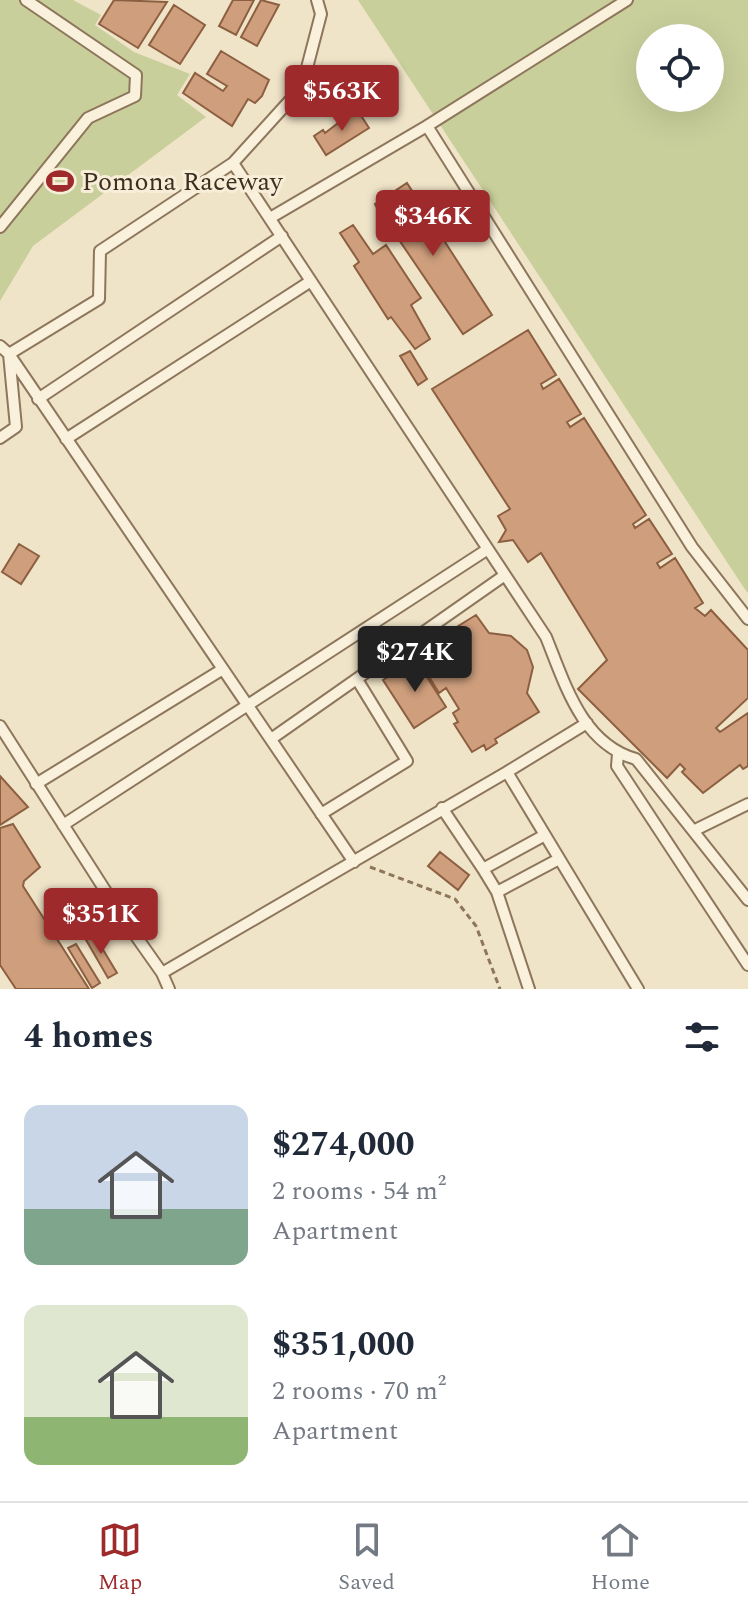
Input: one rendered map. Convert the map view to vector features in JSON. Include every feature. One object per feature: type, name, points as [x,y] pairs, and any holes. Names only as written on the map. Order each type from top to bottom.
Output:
[{"type":"lane","points":[[0,227],[88,118],[135,96],[136,75],[26,0]]},
{"type":"lane","points":[[4,350],[99,299],[100,251],[233,163],[302,87],[321,14],[317,0]]},
{"type":"lane","points":[[270,218],[427,126],[627,0]]},
{"type":"lane","points":[[427,126],[692,547],[748,619]]},
{"type":"lane","points":[[233,163],[546,637],[579,716],[618,754],[636,759],[748,900]]},
{"type":"lane","points":[[38,399],[282,236]]},
{"type":"lane","points":[[66,439],[311,281]]},
{"type":"lane","points":[[4,350],[354,862]]},
{"type":"lane","points":[[0,438],[16,427],[4,350]]},
{"type":"lane","points":[[63,825],[488,549]]},
{"type":"lane","points":[[271,739],[358,681],[505,575]]},
{"type":"lane","points":[[36,784],[223,669]]},
{"type":"lane","points":[[321,814],[407,761],[358,681]]},
{"type":"lane","points":[[162,973],[587,723]]},
{"type":"lane","points":[[0,726],[162,973],[169,989]]},
{"type":"lane","points":[[618,754],[617,766],[748,965]]},
{"type":"lane","points":[[507,772],[638,989]]},
{"type":"lane","points":[[695,830],[748,804]]},
{"type":"lane","points":[[442,808],[497,892],[529,989]]},
{"type":"lane","points":[[483,869],[545,835]]},
{"type":"lane","points":[[497,892],[559,859]]},
{"type":"path","points":[[354,862],[455,899],[476,926],[500,989]]},
{"type":"green space","name":"Pomona Raceway","points":[[0,0],[73,0],[101,15],[95,25],[134,52],[190,74],[177,95],[206,117],[33,246],[0,301]]},
{"type":"green space","points":[[358,0],[748,0],[748,593]]},
{"type":"building","points":[[114,0],[167,2],[138,48],[99,24]]},
{"type":"building","points":[[233,0],[254,0],[236,35],[219,26]]},
{"type":"building","points":[[261,0],[279,5],[257,46],[241,37]]},
{"type":"building","points":[[174,5],[205,25],[180,64],[149,45]]},
{"type":"building","points":[[221,51],[269,80],[262,96],[255,103],[248,99],[232,126],[183,93],[195,73],[223,91],[227,86],[207,74]]},
{"type":"building","points":[[358,111],[369,128],[326,155],[314,136],[323,130],[325,133]]},
{"type":"building","points":[[407,183],[492,315],[463,334],[395,234],[392,236],[375,204]]},
{"type":"building","points":[[353,225],[373,254],[386,245],[421,298],[411,305],[430,339],[415,349],[391,317],[388,319],[354,266],[359,262],[340,233]]},
{"type":"building","points":[[528,330],[556,375],[541,384],[543,389],[559,379],[581,414],[567,422],[570,427],[584,418],[646,515],[633,524],[635,528],[649,519],[672,554],[657,563],[660,568],[675,558],[703,603],[695,608],[705,616],[711,610],[748,650],[748,698],[716,728],[720,732],[748,713],[748,766],[743,769],[740,765],[703,793],[682,772],[685,769],[680,764],[667,778],[578,689],[607,660],[541,553],[528,562],[513,540],[499,542],[506,530],[498,516],[510,509],[432,389]]},
{"type":"building","points":[[410,351],[427,379],[418,385],[400,356]]},
{"type":"building","points":[[19,544],[39,556],[21,584],[2,572]]},
{"type":"building","points":[[476,615],[489,633],[511,636],[527,650],[533,667],[527,693],[539,712],[495,739],[497,743],[486,750],[484,745],[472,752],[454,724],[458,722],[453,713],[459,709],[446,688],[439,693],[422,665],[428,661],[423,652],[436,644],[434,641]]},
{"type":"building","points":[[416,660],[446,707],[414,728],[383,680]]},
{"type":"building","points":[[0,776],[28,807],[0,825]]},
{"type":"building","points":[[13,824],[40,867],[24,881],[23,886],[89,989],[16,989],[0,965],[0,828]]},
{"type":"building","points":[[440,852],[469,875],[458,890],[428,866]]},
{"type":"building","points":[[93,933],[117,973],[108,978],[85,938]]},
{"type":"building","points":[[76,944],[100,983],[92,988],[68,948]]},
{"type":"place","name":"Pomona Raceway","points":[[60,181]]}]
